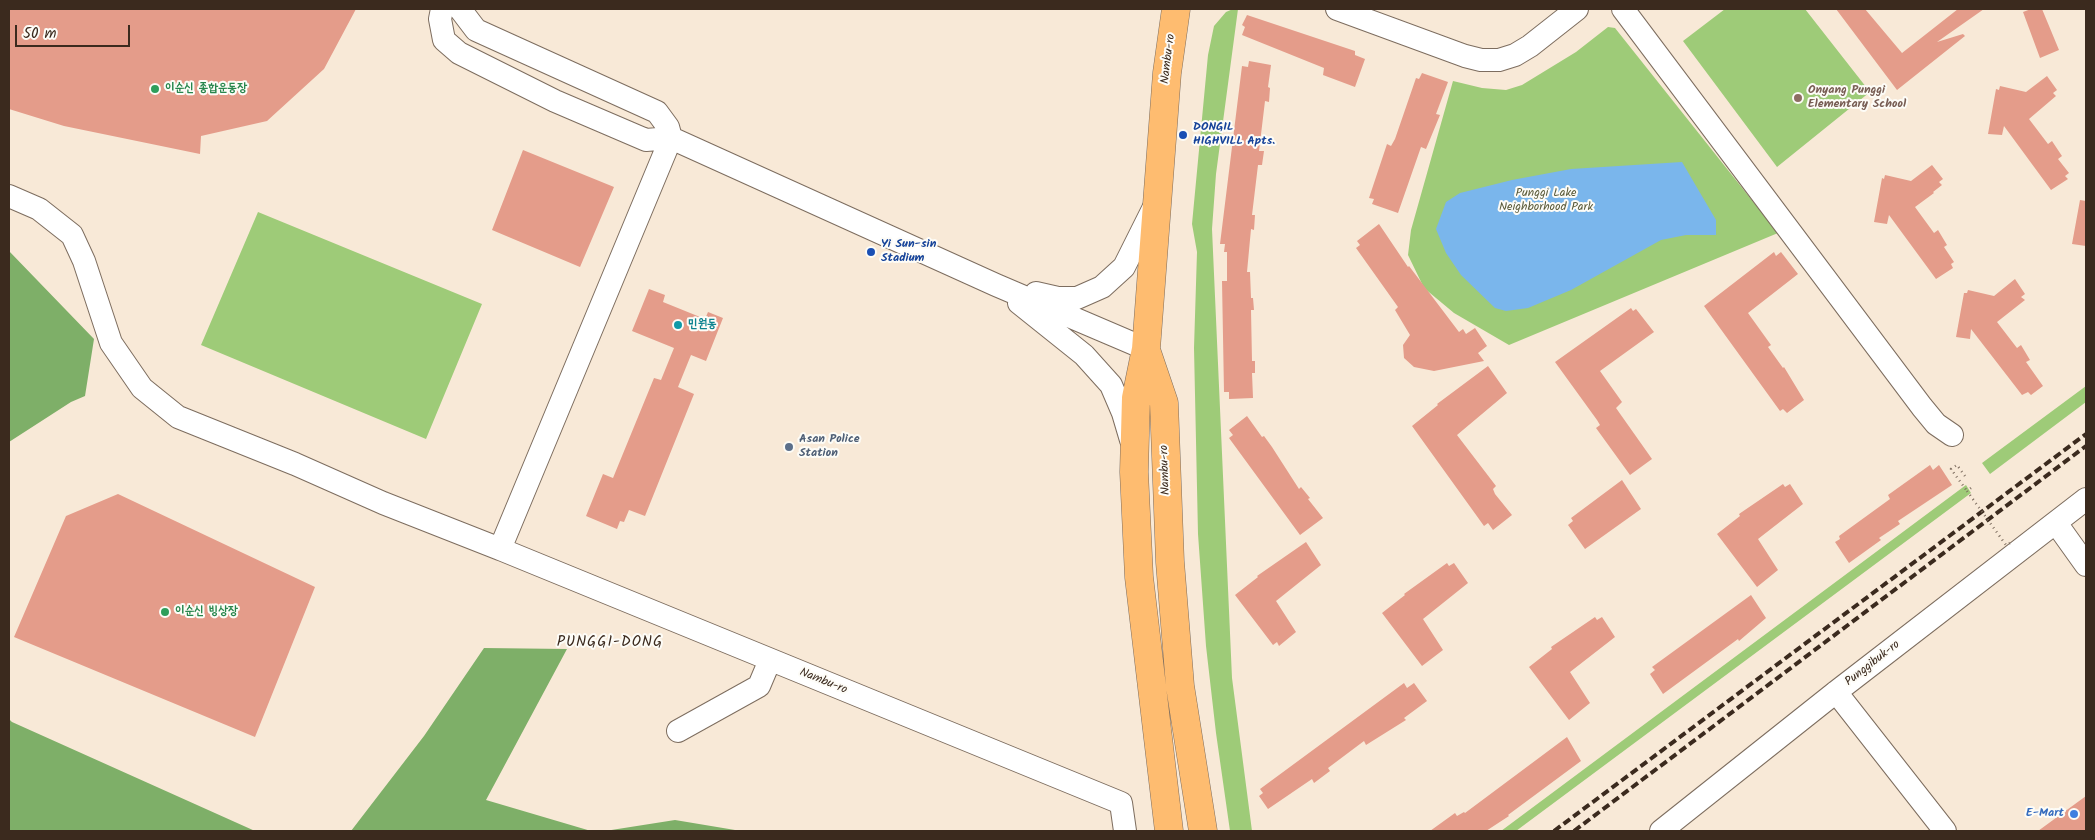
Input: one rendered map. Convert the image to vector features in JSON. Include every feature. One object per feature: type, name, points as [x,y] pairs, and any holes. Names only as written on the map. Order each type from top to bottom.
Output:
[{"type":"main road","name":"Nambu-ro","points":[[1169,831],[1139,577],[1135,456],[1136,398],[1146,349],[1167,74],[1176,9]]},
{"type":"main road","name":"Nambu-ro","points":[[1146,349],[1164,403],[1170,562],[1180,686],[1203,831]]},
{"type":"street","points":[[442,9],[440,18],[444,40],[459,53],[555,101],[646,140],[671,138],[996,285],[1146,349]]},
{"type":"street","points":[[460,9],[476,30],[657,112],[668,127],[671,138],[500,549]]},
{"type":"street","points":[[1338,9],[1465,56],[1481,60],[1498,60],[1515,55],[1578,9]]},
{"type":"street","points":[[1623,9],[1922,408],[1936,424],[1952,435]]},
{"type":"street","name":"Nambu-ro","points":[[9,196],[39,209],[72,235],[84,261],[111,343],[142,388],[178,417],[295,464],[383,503],[1121,803],[1125,831]]},
{"type":"street","points":[[996,285],[1058,298],[1078,298],[1102,287],[1124,267],[1156,204]]},
{"type":"street","points":[[996,285],[1084,355],[1111,385],[1123,413],[1135,456]]},
{"type":"street","name":"Punggibuk-ro","points":[[1661,831],[1836,692],[2086,499]]},
{"type":"street","points":[[2056,523],[2086,565]]},
{"type":"street","points":[[678,731],[759,686],[770,660]]},
{"type":"street","points":[[1836,692],[1945,831]]},
{"type":"path","points":[[1965,476],[1957,465],[1951,469],[2006,545],[2010,543]]},
{"type":"path","points":[[1967,491],[1972,488]]},
{"type":"green space","points":[[1238,9],[1216,174],[1212,229],[1232,678],[1252,831],[1230,831],[1206,646],[1198,534],[1194,348],[1197,252],[1192,224],[1208,55],[1214,26],[1226,12]]},
{"type":"green space","points":[[1725,9],[1805,9],[1870,92],[1777,167],[1683,41]]},
{"type":"green space","name":"Punggi Lake Neighborhood Park","points":[[1608,27],[1615,28],[1778,233],[1509,345],[1454,313],[1424,288],[1408,255],[1411,230],[1453,81],[1482,88],[1506,90],[1522,85],[1576,52]]},
{"type":"green space","points":[[258,212],[482,304],[426,439],[201,345]]},
{"type":"green space","points":[[9,251],[94,339],[85,396],[71,402],[9,442]]},
{"type":"green space","points":[[2086,386],[2086,402],[1990,474],[1982,463]]},
{"type":"green space","points":[[1966,485],[1971,493],[1516,831],[1501,831]]},
{"type":"green space","points":[[484,648],[567,649],[486,800],[591,831],[351,831],[424,736]]},
{"type":"green space","points":[[9,719],[12,722],[255,831],[9,831]]},
{"type":"green space","points":[[675,820],[741,831],[605,831]]},
{"type":"water","points":[[1682,162],[1716,220],[1716,235],[1686,235],[1661,240],[1571,290],[1528,308],[1506,311],[1495,308],[1461,275],[1446,253],[1436,229],[1446,202],[1460,193],[1512,180],[1571,169]]},
{"type":"building","name":"이순신 종합운동장","points":[[9,9],[356,9],[324,69],[267,121],[201,136],[200,154],[64,126],[9,109]]},
{"type":"building","points":[[1836,9],[1865,9],[1902,53],[1958,9],[1984,9],[1937,42],[1963,34],[1965,36],[1897,90]]},
{"type":"building","points":[[2031,9],[2042,9],[2059,50],[2040,58],[2023,12]]},
{"type":"building","points":[[1247,15],[1355,51],[1355,55],[1365,59],[1355,87],[1323,75],[1324,68],[1242,35],[1245,27],[1242,25]]},
{"type":"building","points":[[1249,61],[1271,65],[1268,87],[1270,88],[1269,102],[1265,101],[1259,151],[1264,151],[1262,165],[1258,165],[1252,215],[1255,215],[1254,230],[1251,229],[1247,272],[1250,272],[1251,298],[1253,298],[1254,310],[1251,310],[1252,361],[1255,361],[1255,373],[1252,373],[1253,398],[1229,399],[1229,392],[1224,392],[1222,281],[1227,281],[1227,252],[1224,252],[1225,244],[1220,244],[1242,66],[1248,67]]},
{"type":"building","points":[[1422,73],[1448,82],[1436,114],[1440,115],[1426,149],[1421,147],[1398,213],[1372,204],[1374,199],[1369,198],[1387,144],[1391,146],[1395,139],[1416,78],[1419,79]]},
{"type":"building","points":[[2047,76],[2057,90],[2053,93],[2056,96],[2029,119],[2048,144],[2052,141],[2062,156],[2058,159],[2069,173],[2065,176],[2068,179],[2051,190],[2004,126],[2002,135],[1988,134],[1996,89],[1999,90],[2000,86],[2026,92]]},
{"type":"building","points":[[523,150],[614,187],[580,267],[492,230]]},
{"type":"building","points":[[1932,165],[1943,179],[1939,182],[1942,185],[1915,207],[1934,233],[1938,230],[1947,245],[1944,247],[1954,262],[1951,264],[1953,268],[1936,279],[1889,215],[1887,224],[1874,222],[1882,178],[1884,179],[1885,175],[1911,181]]},
{"type":"building","points":[[2080,200],[2086,201],[2086,246],[2072,244]]},
{"type":"building","points":[[1379,224],[1408,267],[1459,332],[1463,329],[1466,334],[1475,328],[1487,346],[1478,353],[1484,361],[1434,371],[1414,367],[1404,358],[1403,345],[1410,335],[1395,310],[1398,307],[1356,248],[1360,245],[1357,241]]},
{"type":"building","points":[[1774,252],[1776,256],[1781,252],[1798,274],[1748,313],[1771,345],[1768,347],[1784,367],[1804,400],[1787,413],[1783,409],[1780,411],[1704,306]]},
{"type":"building","points":[[2015,279],[2025,294],[2021,297],[2025,300],[1997,322],[2017,348],[2021,345],[2030,360],[2026,362],[2043,386],[2031,395],[2028,392],[2022,395],[1971,329],[1970,339],[1956,337],[1964,293],[1967,293],[1968,290],[1994,296]]},
{"type":"building","points":[[649,289],[665,295],[663,302],[705,319],[708,312],[723,318],[706,361],[691,355],[678,387],[694,394],[645,516],[629,510],[624,522],[620,521],[617,529],[586,516],[603,474],[613,478],[654,378],[661,380],[674,348],[632,331]]},
{"type":"building","points":[[1631,308],[1633,311],[1636,309],[1654,332],[1600,371],[1622,402],[1616,408],[1652,459],[1630,475],[1596,428],[1600,425],[1597,420],[1555,362]]},
{"type":"building","points":[[1488,366],[1507,393],[1457,435],[1496,486],[1493,489],[1495,494],[1512,515],[1493,530],[1488,523],[1484,526],[1412,426],[1437,404]]},
{"type":"building","points":[[1247,416],[1262,437],[1264,436],[1272,447],[1299,489],[1301,487],[1323,518],[1300,535],[1229,438],[1233,435],[1229,430]]},
{"type":"building","points":[[1930,465],[1933,470],[1939,465],[1952,485],[1898,521],[1900,524],[1879,538],[1881,540],[1849,563],[1835,542],[1840,539],[1839,536],[1890,499],[1888,495]]},
{"type":"building","points":[[1622,480],[1641,509],[1585,549],[1568,525],[1573,521],[1571,518]]},
{"type":"building","points":[[1783,484],[1785,487],[1790,484],[1803,504],[1758,539],[1778,570],[1757,587],[1717,534],[1740,516],[1739,514]]},
{"type":"building","name":"이순신 빙상장","points":[[118,494],[315,587],[255,737],[14,637],[66,516]]},
{"type":"building","points":[[1306,542],[1321,565],[1276,601],[1296,632],[1279,646],[1277,642],[1273,645],[1235,595],[1257,576]]},
{"type":"building","points":[[1447,563],[1449,566],[1454,563],[1468,583],[1423,619],[1443,650],[1422,666],[1382,613],[1404,594]]},
{"type":"building","points":[[1751,595],[1766,618],[1739,641],[1738,639],[1663,694],[1650,674],[1655,670],[1652,667]]},
{"type":"building","points":[[1595,617],[1597,620],[1602,617],[1615,637],[1570,672],[1590,703],[1569,720],[1529,667],[1552,649],[1551,647]]},
{"type":"building","points":[[1404,683],[1407,688],[1414,683],[1427,701],[1404,718],[1406,720],[1366,745],[1364,741],[1328,768],[1330,771],[1314,783],[1312,779],[1268,809],[1259,796],[1263,793],[1260,789]]},
{"type":"building","points":[[1567,737],[1581,761],[1509,816],[1486,831],[1430,831],[1455,813],[1457,816],[1465,813]]},
{"type":"building","name":"E-Mart","points":[[2086,796],[2086,831],[2038,831]]},
{"type":"railway","points":[[1554,831],[2086,434]]},
{"type":"railway","points":[[1574,831],[2086,446]]},
{"type":"place","name":"이순신 종합운동장","points":[[155,89]]},
{"type":"place","name":"Onyang Punggi Elementary School","points":[[1798,98]]},
{"type":"place","name":"DONGIL HIGHVILL Apts.","points":[[1183,135]]},
{"type":"place","name":"Yi Sun-sin Stadium","points":[[871,252]]},
{"type":"place","name":"민원동","points":[[678,325]]},
{"type":"place","name":"Asan Police Station","points":[[789,447]]},
{"type":"place","name":"이순신 빙상장","points":[[165,612]]},
{"type":"place","name":"E-Mart","points":[[2074,814]]},
{"type":"district","name":"PUNGGI-DONG","points":[[610,643]]}]
